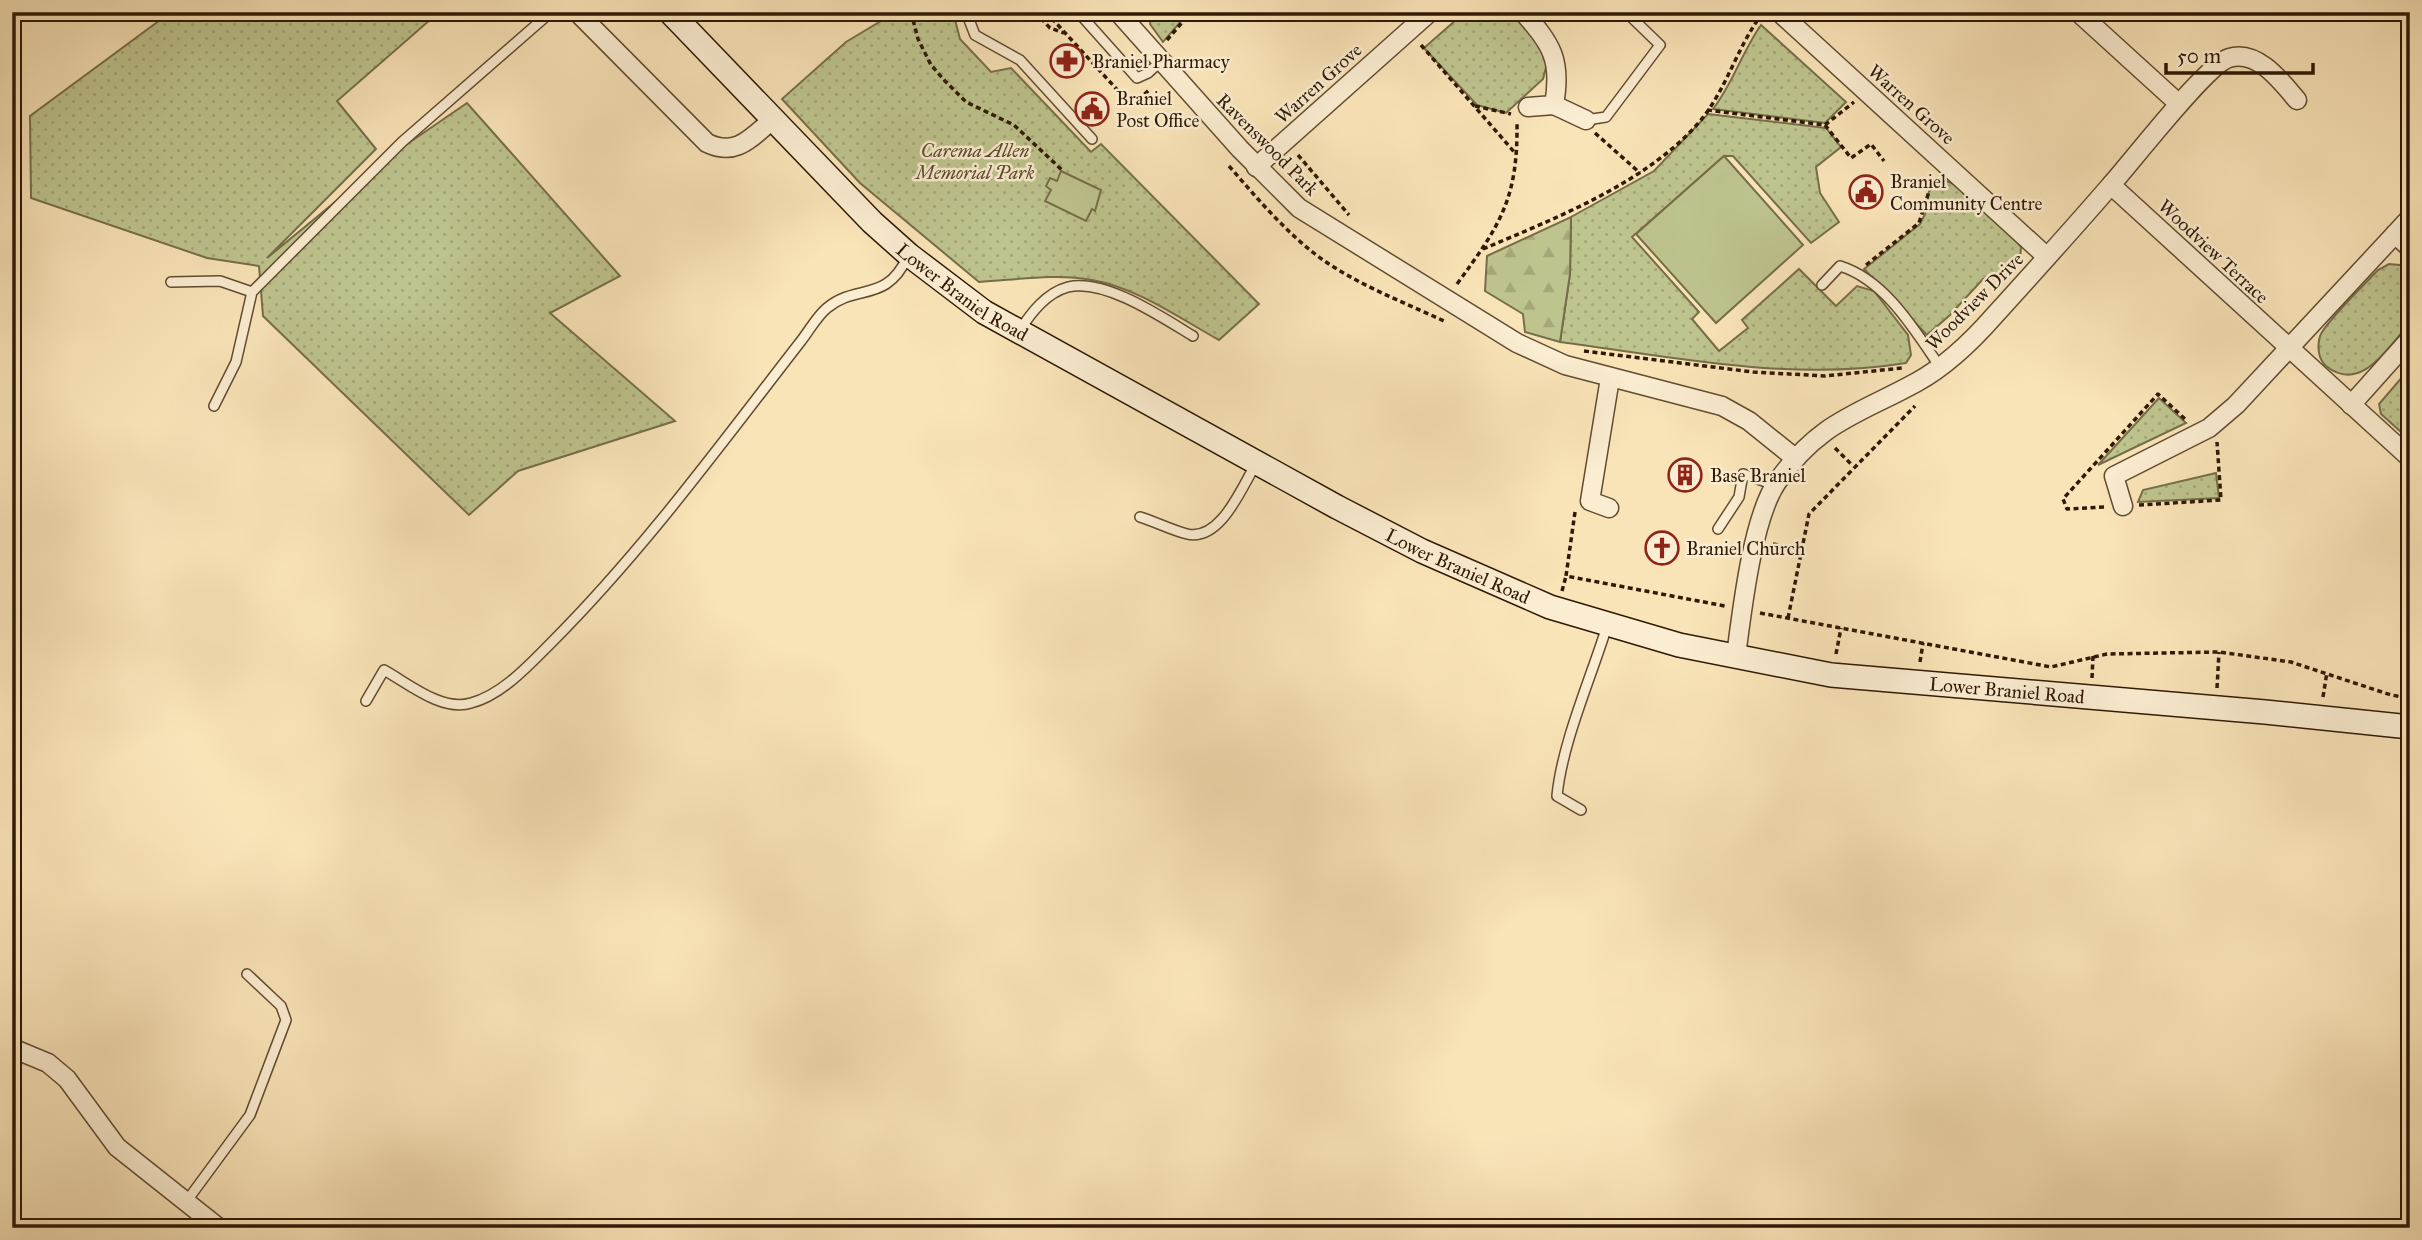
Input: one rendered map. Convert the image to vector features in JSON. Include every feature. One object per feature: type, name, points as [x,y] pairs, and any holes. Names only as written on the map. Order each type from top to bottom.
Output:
[{"type":"street","name":"Lower Braniel Road","points":[[670,12],[872,222],[909,255],[984,312],[1422,551],[1550,607],[1607,626],[1831,675],[2410,727]]},
{"type":"street","name":"Warren Grove","points":[[1256,167],[1430,12]]},
{"type":"street","points":[[1523,12],[1549,41],[1554,54],[1557,86],[1554,105]]},
{"type":"street","name":"Warren Grove","points":[[1779,12],[2047,257]]},
{"type":"street","points":[[2078,12],[2179,104]]},
{"type":"street","points":[[580,15],[707,143],[727,150],[736,148],[772,120]]},
{"type":"street","name":"Ravenswood Park","points":[[1126,15],[1158,58],[1256,167],[1300,208],[1517,343],[1565,365],[1722,406],[1749,421],[1795,458]]},
{"type":"street","name":"Woodview Drive","points":[[1736,656],[1756,541],[1775,485],[1795,458],[1820,433],[1940,367],[1991,320],[2179,104],[2226,58],[2240,56],[2264,66],[2297,100]]},
{"type":"street","points":[[1522,112],[1554,105],[1586,120]]},
{"type":"street","name":"Woodview Terrace","points":[[2111,185],[2410,458]]},
{"type":"street","points":[[2123,506],[2114,476],[2209,428],[2236,405],[2410,218]]},
{"type":"street","points":[[2395,234],[2410,248]]},
{"type":"street","points":[[2351,405],[2410,339]]},
{"type":"street","points":[[1609,508],[1590,501],[1610,378]]},
{"type":"street","points":[[12,1048],[48,1063],[67,1079],[117,1147],[219,1228]]},
{"type":"lane","points":[[214,406],[236,362],[252,292],[402,142],[551,12]]},
{"type":"lane","points":[[966,12],[975,35],[1020,60],[1092,139]]},
{"type":"lane","points":[[1078,12],[1137,78],[1149,73],[1158,58]]},
{"type":"lane","points":[[1586,120],[1606,117],[1660,45],[1627,13]]},
{"type":"lane","points":[[366,701],[384,670],[454,706],[472,703],[494,692],[527,666],[599,593],[683,492],[827,307],[885,287],[901,271],[909,255]]},
{"type":"lane","points":[[1822,285],[1840,266],[1858,272],[1882,292],[1940,367]]},
{"type":"lane","points":[[171,282],[220,281],[252,292]]},
{"type":"lane","points":[[1019,332],[1039,304],[1068,287],[1113,294],[1193,336]]},
{"type":"lane","points":[[1140,517],[1190,535],[1205,534],[1221,521],[1257,462]]},
{"type":"lane","points":[[1718,529],[1739,497],[1744,474],[1775,485]]},
{"type":"lane","points":[[1581,810],[1557,796],[1558,788],[1568,746],[1607,626]]},
{"type":"lane","points":[[186,1202],[250,1115],[286,1020],[281,1006],[247,974]]},
{"type":"path","points":[[911,12],[918,39],[932,65],[945,81],[966,102],[1014,125],[1063,172]]},
{"type":"path","points":[[1035,12],[1050,28],[1064,33]]},
{"type":"path","points":[[1046,12],[1132,106],[1140,94],[1155,83]]},
{"type":"path","points":[[1158,58],[1191,12]]},
{"type":"path","points":[[1483,249],[1530,229],[1640,173],[1679,142],[1707,110],[1763,12]]},
{"type":"path","points":[[1408,31],[1516,154]]},
{"type":"path","points":[[1707,110],[1825,125],[1845,111],[1865,90]]},
{"type":"path","points":[[1446,300],[1483,249],[1507,207],[1516,154],[1522,112],[1475,106]]},
{"type":"path","points":[[1586,120],[1597,136],[1640,173]]},
{"type":"path","points":[[1825,125],[1851,158],[1871,144],[1884,161]]},
{"type":"path","points":[[1285,140],[1351,218],[1351,241]]},
{"type":"path","points":[[1858,272],[1919,223],[1932,182]]},
{"type":"path","points":[[1310,249],[1317,238]]},
{"type":"path","points":[[1565,365],[1586,349],[1753,372],[1825,376],[1903,368],[1917,382],[1918,402],[1809,514],[1788,619]]},
{"type":"path","points":[[1820,433],[1853,466]]},
{"type":"path","points":[[1590,501],[1575,512],[1566,576],[2051,667],[2107,654],[2219,652],[2291,662],[2391,695],[2410,698]]},
{"type":"path","points":[[1756,541],[1801,550]]},
{"type":"path","points":[[1831,675],[1841,628]]},
{"type":"path","points":[[2215,708],[2219,652]]},
{"type":"path","points":[[2319,717],[2327,672]]},
{"type":"green space","points":[[171,12],[423,12],[430,20],[337,101],[376,149],[267,258],[397,151],[467,103],[620,276],[550,313],[675,421],[518,471],[469,515],[263,316],[259,266],[207,258],[31,198],[30,116]]},
{"type":"green space","name":"Carema Allen Memorial Park","points":[[896,12],[953,12],[960,39],[991,72],[1011,68],[1091,152],[1101,144],[1259,304],[1219,340],[1158,305],[1109,284],[1064,277],[979,282],[860,183],[782,99],[846,42]]},
{"type":"green space","points":[[1152,12],[1189,12],[1163,42],[1150,24]]},
{"type":"green space","points":[[1465,12],[1516,12],[1548,60],[1543,79],[1506,113],[1477,105],[1424,48]]},
{"type":"green space","points":[[1761,25],[1846,102],[1825,123],[1713,109]]},
{"type":"green space","points":[[1708,114],[1826,128],[1841,147],[1816,167],[1820,193],[1839,222],[1811,243],[1733,156],[1724,156],[1632,237],[1699,312],[1692,319],[1719,351],[1748,328],[1742,320],[1799,269],[1836,306],[1857,286],[1874,291],[1908,335],[1911,355],[1906,363],[1863,368],[1776,369],[1560,342],[1570,274],[1571,217],[1654,171]]},
{"type":"green space","points":[[1724,156],[1803,245],[1716,323],[1636,234]]},
{"type":"green space","points":[[1061,171],[1101,190],[1095,211],[1092,209],[1086,221],[1045,201],[1051,190],[1046,186],[1050,178],[1057,181]]},
{"type":"green space","points":[[1944,181],[1952,183],[1974,198],[2007,230],[2021,247],[2020,261],[2008,277],[1983,279],[1950,315],[1927,335],[1864,269],[1920,224],[1925,214],[1929,191]]},
{"type":"green space","points":[[1571,217],[1570,274],[1560,342],[1525,332],[1523,314],[1485,291],[1487,256]]},
{"type":"green space","points":[[2389,264],[2410,266],[2410,323],[2372,364],[2351,375],[2339,373],[2321,360],[2318,348],[2320,336],[2330,321],[2378,270]]},
{"type":"green space","points":[[2410,368],[2410,425],[2401,432],[2381,414],[2379,404]]},
{"type":"green space","points":[[2159,398],[2186,423],[2098,465]]},
{"type":"green space","points":[[2216,473],[2219,498],[2138,502],[2143,490]]},
{"type":"place","name":"Braniel Pharmacy","points":[[1067,61]]},
{"type":"place","name":"Braniel Post Office","points":[[1092,109]]},
{"type":"place","name":"Braniel Community Centre","points":[[1866,192]]},
{"type":"place","name":"Base Braniel","points":[[1685,475]]},
{"type":"place","name":"Braniel Church","points":[[1662,548]]}]
